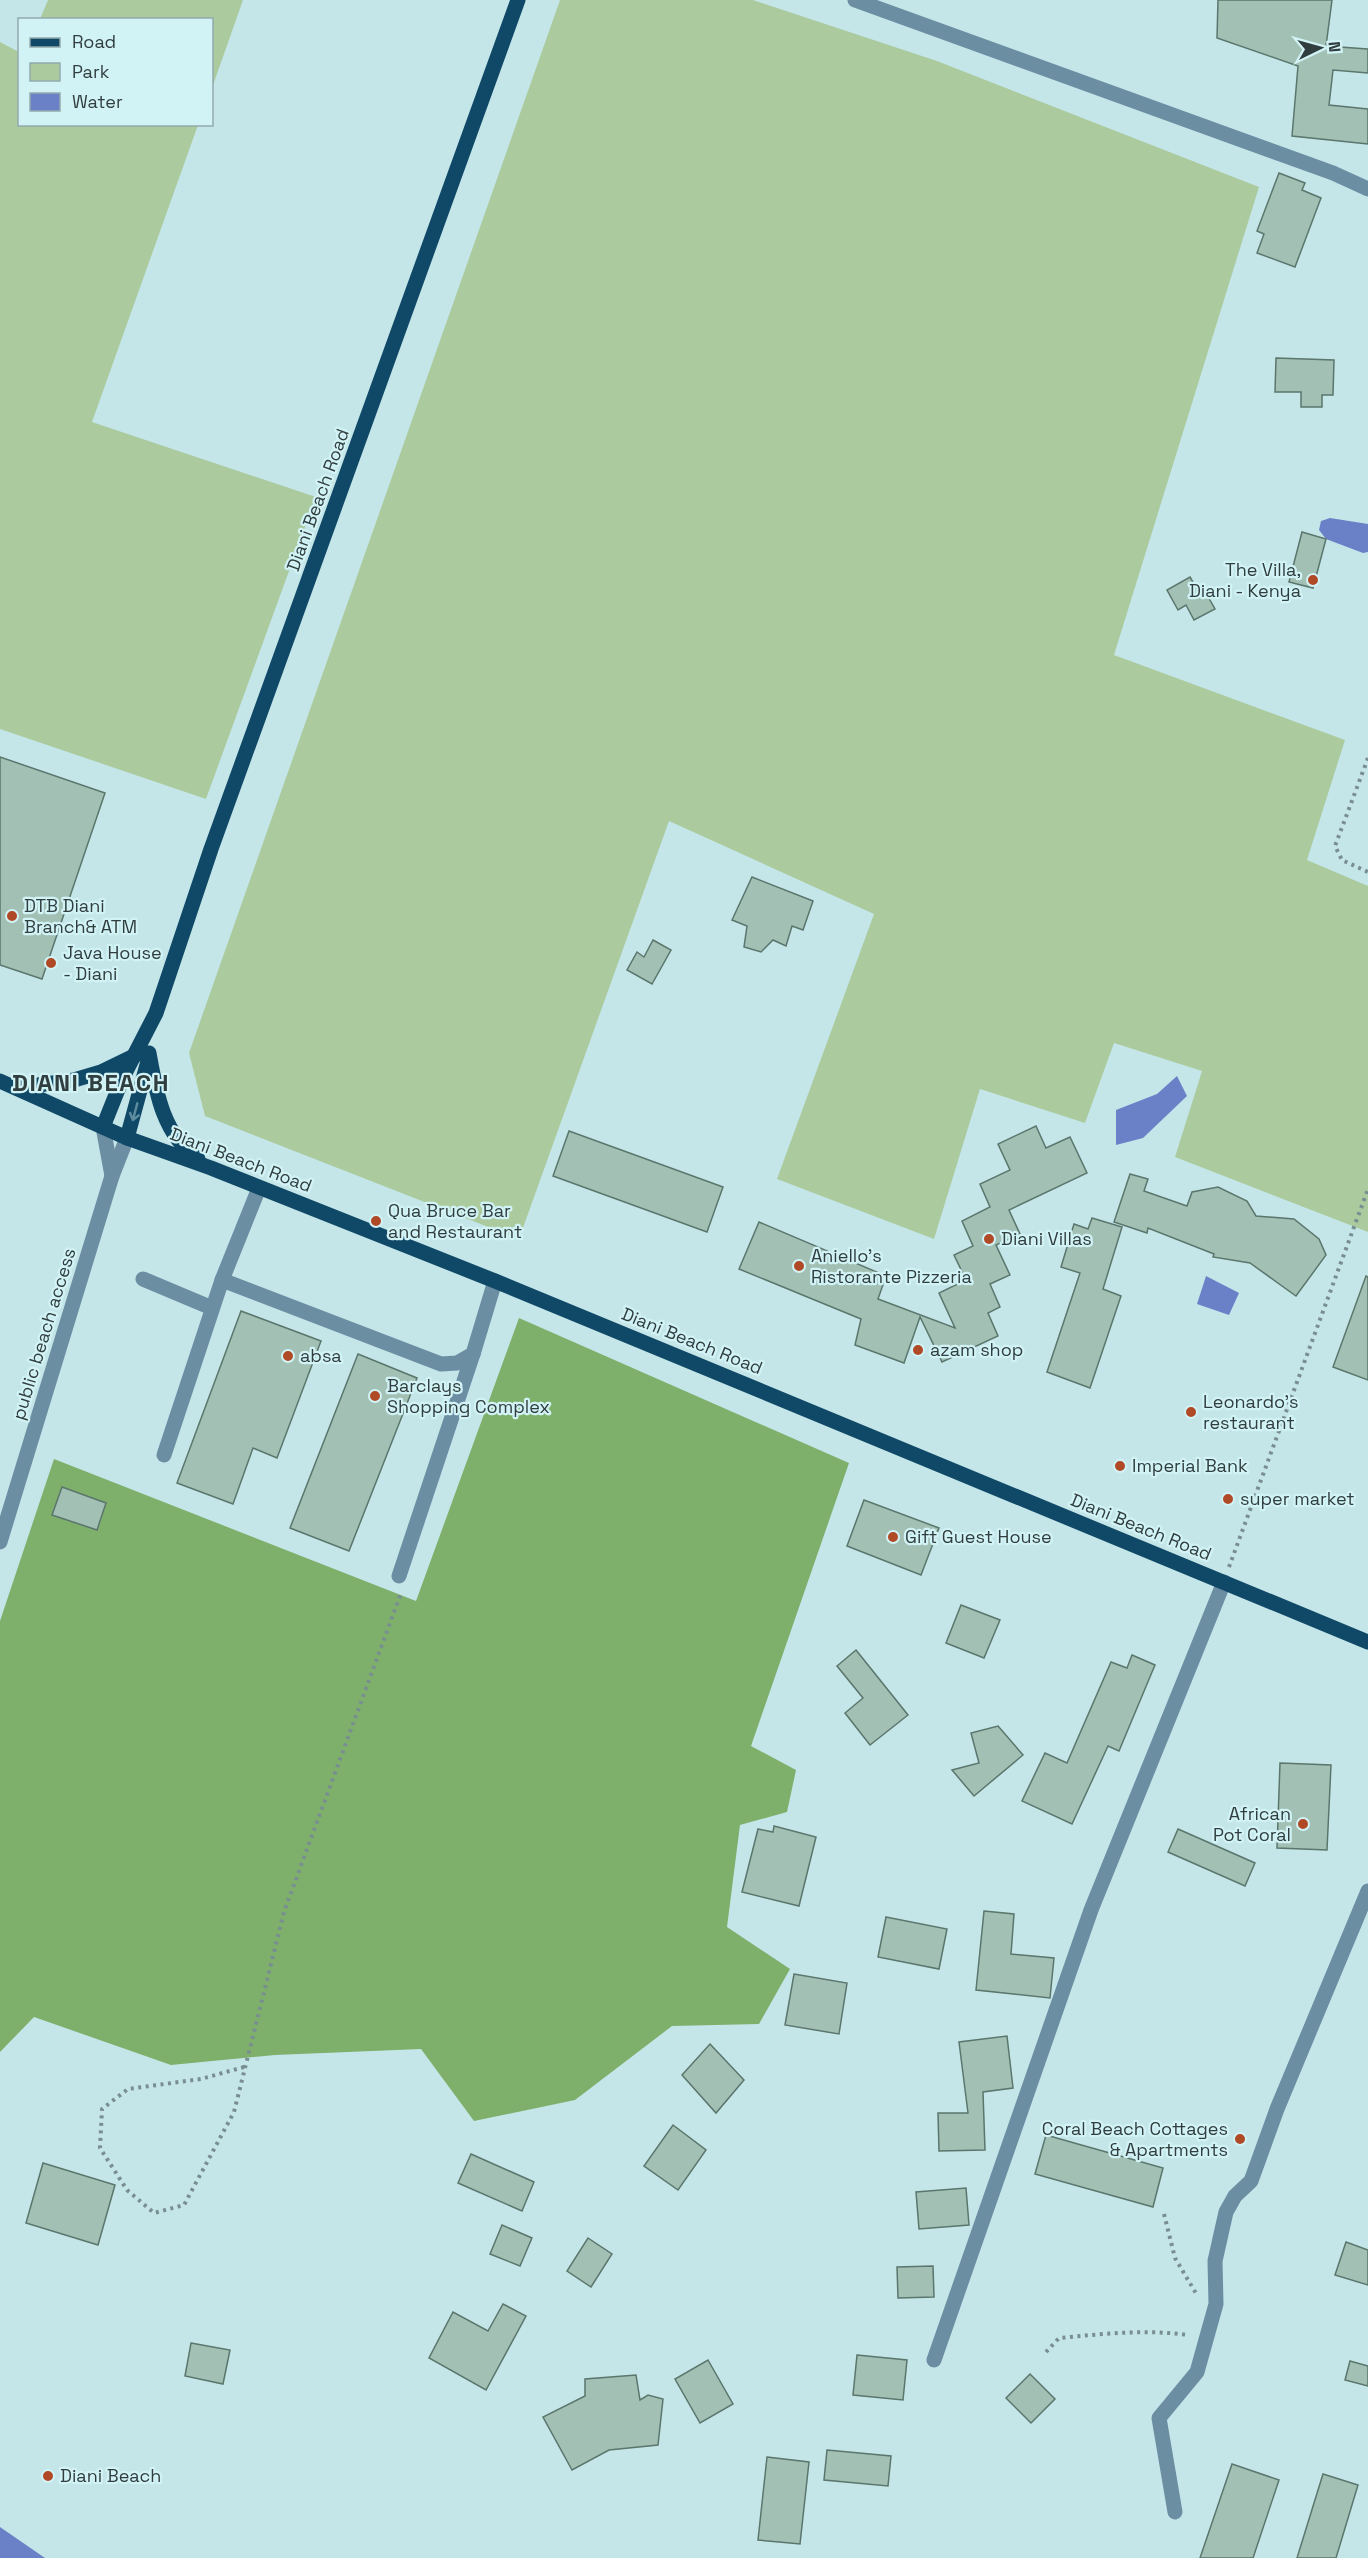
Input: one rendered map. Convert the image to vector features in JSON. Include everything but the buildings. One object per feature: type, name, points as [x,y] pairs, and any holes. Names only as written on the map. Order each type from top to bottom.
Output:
[{"type":"main road","name":"Diani Beach Road","points":[[143,1054],[211,849],[518,0]]},
{"type":"main road","points":[[17,1088],[74,1080],[101,1072],[143,1054]]},
{"type":"main road","points":[[103,1127],[123,1077],[143,1054]]},
{"type":"main road","points":[[127,1138],[143,1054]]},
{"type":"main road","points":[[143,1054],[163,1116],[187,1151],[212,1168]]},
{"type":"main road","name":"Diani Beach Road","points":[[0,1081],[127,1138],[212,1168],[495,1281],[1368,1642]]},
{"type":"street","points":[[855,0],[1333,173],[1368,189]]},
{"type":"street","points":[[103,1127],[112,1176]]},
{"type":"street","name":"public beach access","points":[[0,1542],[112,1176],[127,1138]]},
{"type":"street","points":[[164,1455],[212,1308],[259,1188]]},
{"type":"street","points":[[143,1279],[212,1308]]},
{"type":"street","points":[[222,1280],[441,1364],[457,1364],[473,1354]]},
{"type":"street","points":[[401,1582],[495,1281]]},
{"type":"street","points":[[934,2360],[1091,1910],[1224,1582]]},
{"type":"street","points":[[1175,2512],[1160,2418],[1197,2372],[1216,2304],[1215,2261],[1226,2212],[1235,2196],[1251,2181],[1277,2109],[1368,1891]]},
{"type":"path","points":[[1368,758],[1335,846],[1342,860],[1368,872]]},
{"type":"path","points":[[1224,1582],[1368,1189]]},
{"type":"path","points":[[244,2067],[201,2079],[128,2089],[102,2109],[100,2148],[127,2190],[153,2213],[184,2205],[234,2112],[284,1912],[401,1582]]},
{"type":"path","points":[[1164,2214],[1175,2258],[1198,2297],[1216,2304]]},
{"type":"path","points":[[1046,2352],[1059,2338],[1089,2334],[1142,2330],[1208,2335]]},
{"type":"green space","points":[[48,0],[243,0],[213,85],[213,18],[40,18]]},
{"type":"green space","points":[[560,0],[753,0],[937,61],[1259,187],[1114,655],[1345,740],[1307,860],[1368,886],[1368,1232],[1175,1157],[1202,1071],[1114,1043],[1085,1123],[980,1089],[934,1239],[777,1179],[874,914],[669,821],[519,1239],[205,1116],[189,1053]]},
{"type":"green space","points":[[0,42],[18,51],[18,126],[198,126],[92,422],[316,497],[206,799],[0,729]]},
{"type":"green space","points":[[519,1318],[849,1463],[751,1746],[796,1770],[787,1812],[740,1825],[727,1927],[790,1969],[759,2024],[672,2026],[575,2100],[474,2121],[421,2049],[275,2055],[171,2065],[34,2017],[0,2052],[0,1621],[54,1459],[416,1601]]},
{"type":"water","points":[[1330,518],[1368,524],[1368,552],[1363,553],[1326,539],[1319,530],[1321,521]]},
{"type":"water","points":[[1177,1076],[1187,1096],[1143,1138],[1116,1145],[1116,1110],[1157,1094]]},
{"type":"water","points":[[1206,1276],[1239,1293],[1229,1315],[1197,1304]]},
{"type":"water","points":[[0,2527],[45,2558],[0,2558]]},
{"type":"place","name":"The Villa, Diani - Kenya","points":[[1313,580]]},
{"type":"place","name":"DTB Diani Branch& ATM","points":[[12,916]]},
{"type":"place","name":"Java House - Diani","points":[[51,963]]},
{"type":"place","name":"Qua Bruce Bar and Restaurant","points":[[376,1221]]},
{"type":"place","name":"Diani Villas","points":[[989,1239]]},
{"type":"place","name":"Aniello's Ristorante Pizzeria","points":[[799,1266]]},
{"type":"place","name":"azam shop","points":[[918,1350]]},
{"type":"place","name":"absa","points":[[288,1356]]},
{"type":"place","name":"Barclays Shopping Complex","points":[[375,1396]]},
{"type":"place","name":"Leonardo's restaurant","points":[[1191,1412]]},
{"type":"place","name":"Imperial Bank","points":[[1120,1466]]},
{"type":"place","name":"super market","points":[[1228,1499]]},
{"type":"place","name":"Gift Guest House","points":[[893,1537]]},
{"type":"place","name":"African Pot Coral","points":[[1303,1824]]},
{"type":"place","name":"Coral Beach Cottages & Apartments","points":[[1240,2139]]},
{"type":"place","name":"Diani Beach","points":[[48,2476]]},
{"type":"district","name":"DIANI BEACH","points":[[91,1083]]}]
